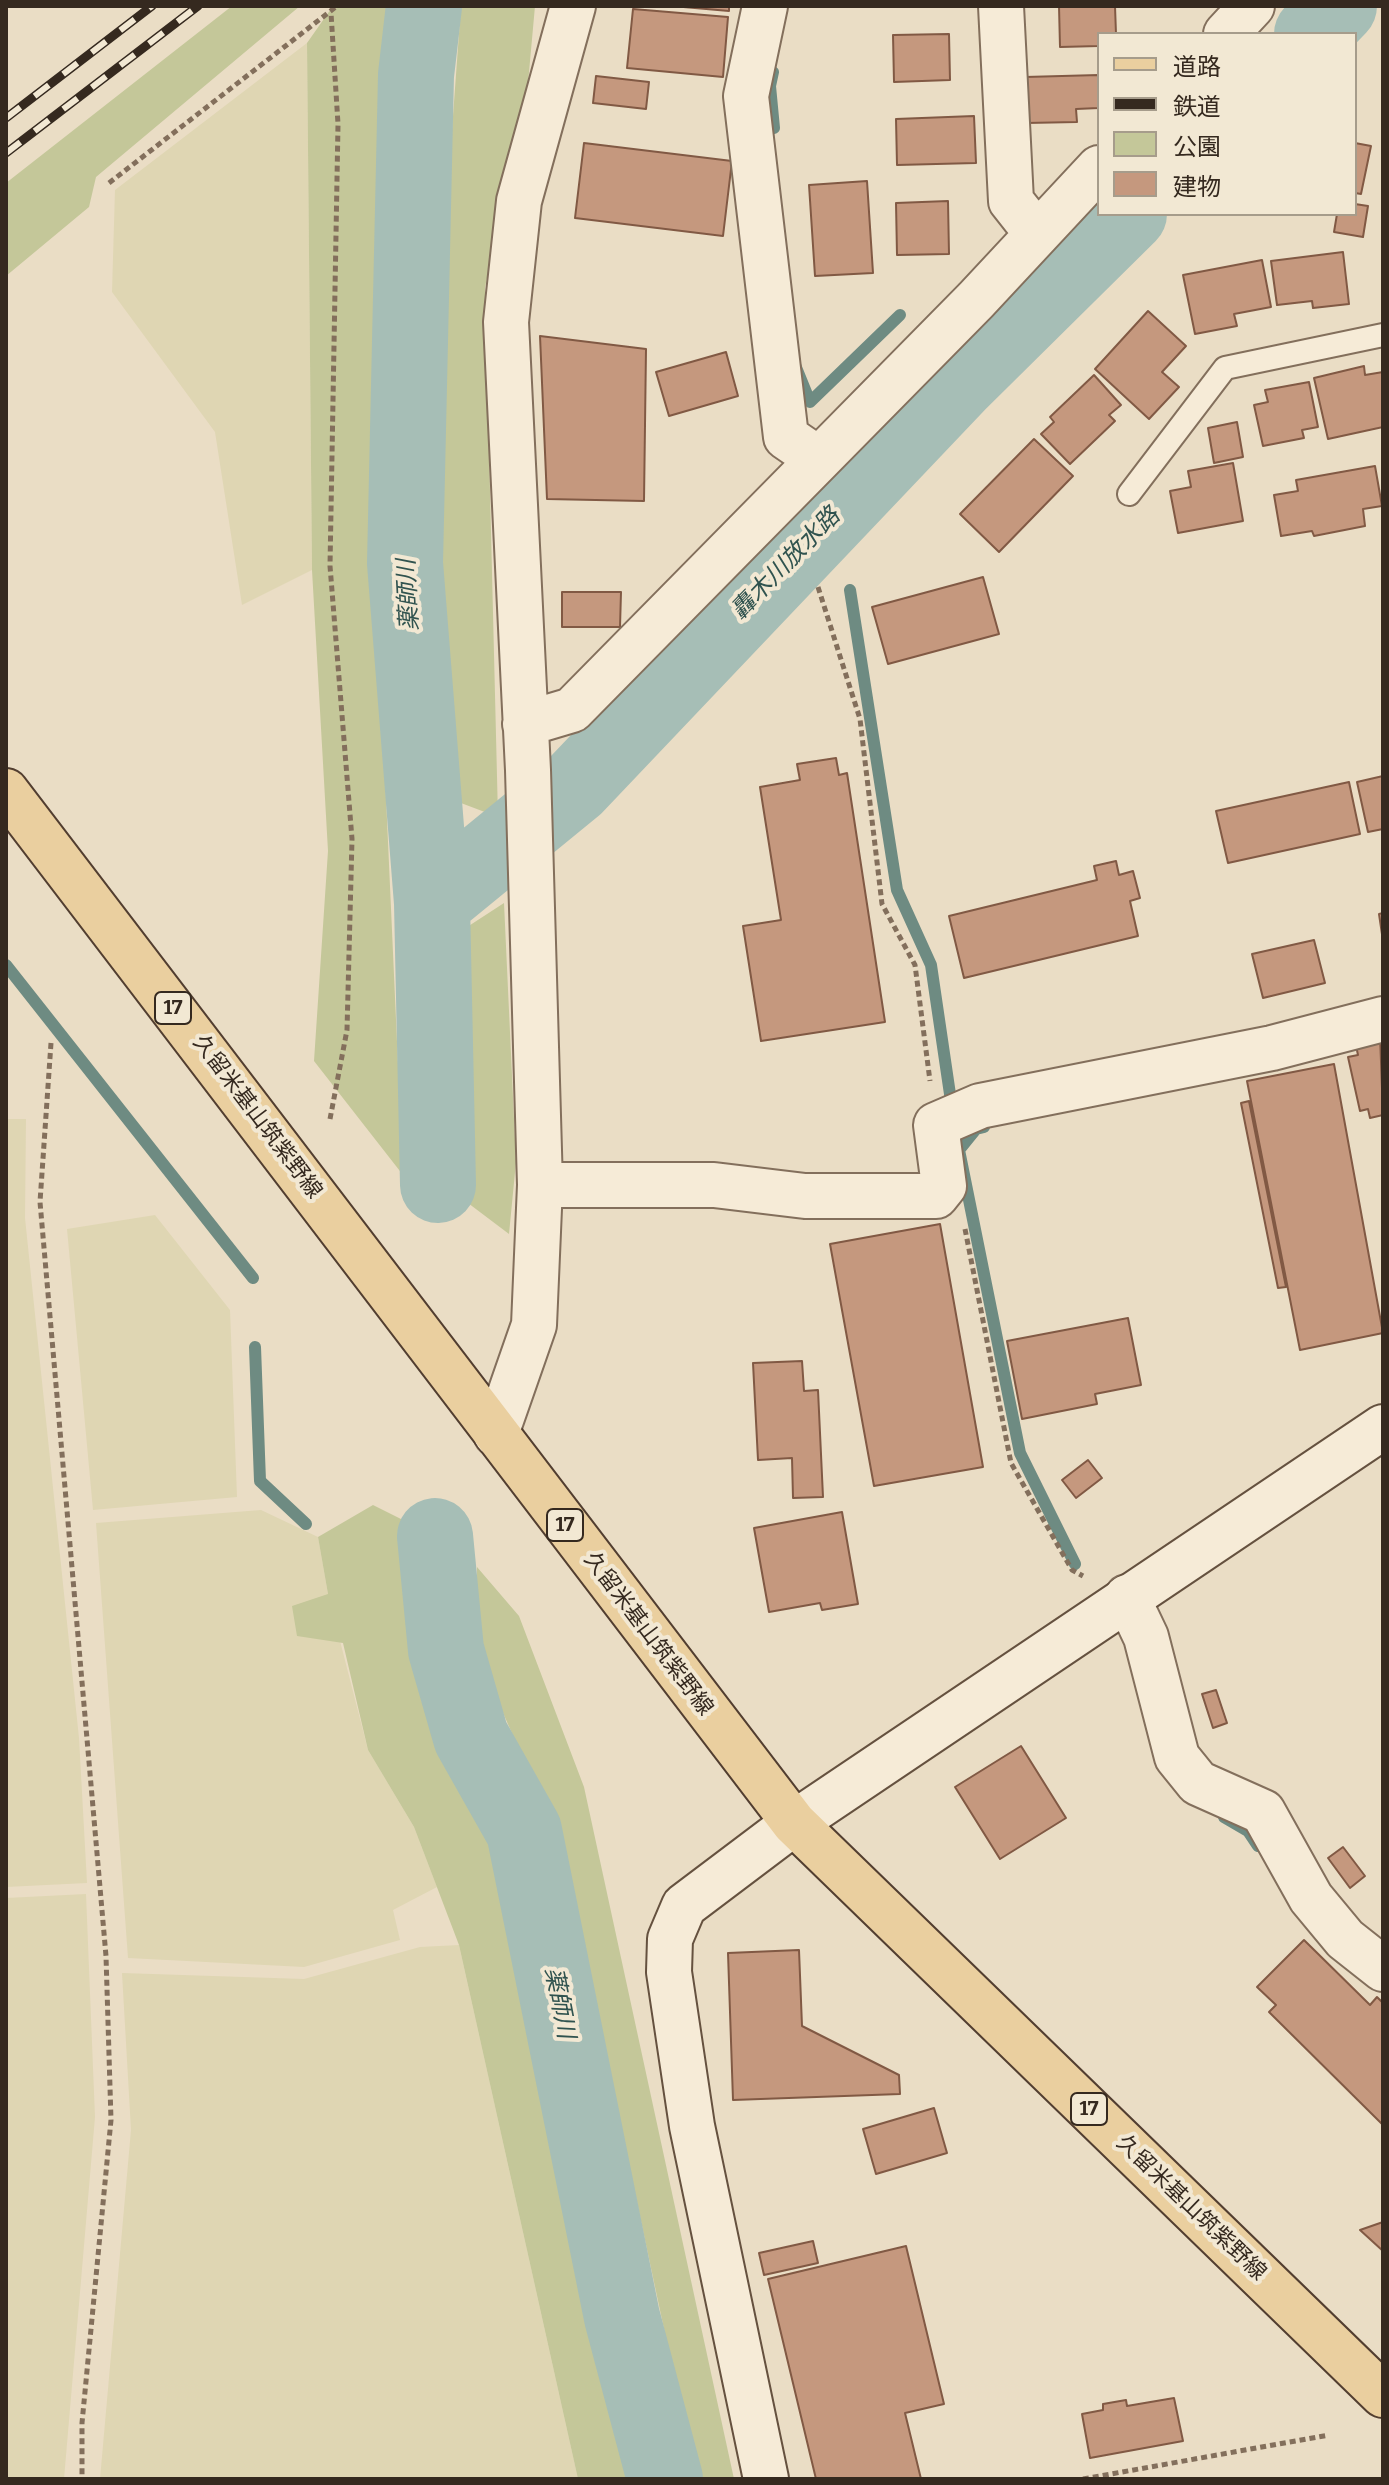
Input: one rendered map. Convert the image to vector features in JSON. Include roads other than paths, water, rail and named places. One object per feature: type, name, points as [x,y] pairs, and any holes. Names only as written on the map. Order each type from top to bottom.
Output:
[{"type":"main road","name":"久留米基山筑紫野線","points":[[6,791],[794,1823],[1383,2395]]},
{"type":"street","points":[[496,1434],[534,1325],[540,1185],[528,770],[506,322],[519,201],[573,6]]},
{"type":"street","points":[[765,6],[746,96],[786,437],[818,459]]},
{"type":"street","points":[[1001,6],[1011,201],[1037,234]]},
{"type":"street","points":[[1228,32],[1252,6]]},
{"type":"street","points":[[525,724],[572,710],[1097,170]]},
{"type":"street","points":[[540,1185],[714,1185],[805,1196],[936,1196],[944,1186],[936,1125],[980,1106],[1272,1048],[1383,1019]]},
{"type":"street","points":[[766,2479],[692,2126],[669,1972],[670,1939],[684,1906],[794,1823],[1383,1427]]},
{"type":"street","points":[[1127,1597],[1146,1637],[1177,1757],[1198,1783],[1263,1812],[1311,1898],[1345,1939],[1383,1969]]},
{"type":"lane","points":[[1129,494],[1225,368],[1383,335]]},
{"type":"waterway","name":"薬師川","points":[[424,6],[416,75],[405,563],[432,903],[438,1185]]},
{"type":"waterway","name":"轟木川放水路","points":[[1314,32],[1339,6]]},
{"type":"waterway","points":[[773,72],[770,86],[774,128]]},
{"type":"waterway","name":"轟木川放水路","points":[[432,903],[575,786],[957,384],[1127,216]]},
{"type":"waterway","points":[[795,365],[810,402],[900,315]]},
{"type":"waterway","points":[[850,590],[897,890],[931,965],[951,1101]]},
{"type":"waterway","points":[[6,965],[253,1278]]},
{"type":"waterway","points":[[984,1127],[976,1129],[959,1150],[1020,1453],[1075,1564]]},
{"type":"waterway","points":[[255,1347],[260,1481],[306,1524]]},
{"type":"waterway","name":"薬師川","points":[[435,1536],[446,1650],[471,1737],[524,1831],[622,2317],[665,2479]]},
{"type":"waterway","points":[[1224,1817],[1248,1831],[1258,1846]]},
{"type":"railway","points":[[6,118],[152,6]]},
{"type":"railway","points":[[6,153],[198,6]]}]
